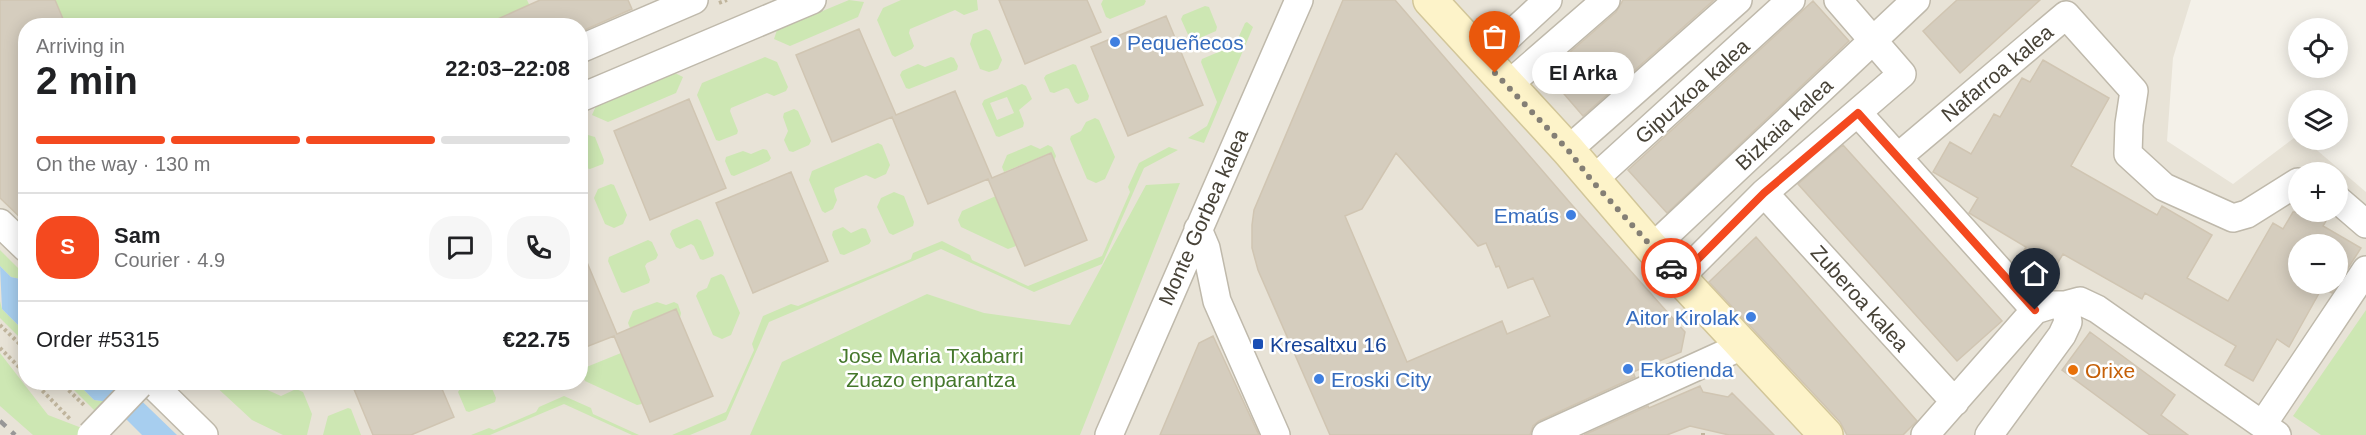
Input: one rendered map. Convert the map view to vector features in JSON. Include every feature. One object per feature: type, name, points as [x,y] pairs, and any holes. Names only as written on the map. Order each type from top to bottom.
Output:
[{"type":"street","points":[[588,46],[694,0]]},
{"type":"street","points":[[588,95],[813,0]]},
{"type":"street","name":"Monte Gorbea kalea","points":[[1109,435],[1299,0]]},
{"type":"street","points":[[1430,0],[1568,150],[1592,181],[1652,248],[1826,435]]},
{"type":"street","points":[[1483,60],[1548,0]]},
{"type":"street","points":[[1507,86],[1606,0]]},
{"type":"street","name":"Gipuzkoa kalea","points":[[1568,150],[1738,0]]},
{"type":"street","name":"Gipuzkoa kalea","points":[[1592,181],[1791,0]]},
{"type":"street","points":[[1838,0],[1873,42]]},
{"type":"street","name":"Bizkaia kalea","points":[[1652,248],[1916,0]]},
{"type":"street","name":"Nafarroa kalea","points":[[1898,157],[2066,15],[2134,91],[2129,124],[2128,154],[2164,187],[2234,218],[2247,214],[2288,188]]},
{"type":"street","name":"Bizkaia kalea","points":[[1680,277],[1764,193],[1902,74],[1873,42]]},
{"type":"street","points":[[1858,113],[2035,310]]},
{"type":"street","name":"Zuberoa kalea","points":[[1764,193],[1955,402]]},
{"type":"street","points":[[2348,208],[2366,224]]},
{"type":"street","points":[[0,223],[18,240]]},
{"type":"street","points":[[1198,229],[1206,248],[1217,301],[1276,435]]},
{"type":"street","points":[[1925,435],[2035,310],[2080,301],[2097,309],[2270,430],[2366,270]]},
{"type":"street","points":[[1989,435],[2062,335],[2068,322],[2065,305]]},
{"type":"street","points":[[1546,435],[1742,346]]},
{"type":"street","points":[[85,431],[135,390]]},
{"type":"street","points":[[152,390],[204,435]]},
{"type":"path","points":[[0,325],[18,342]]},
{"type":"path","points":[[0,348],[18,366]]},
{"type":"path","points":[[42,390],[85,431]]},
{"type":"shaded area","points":[[0,0],[2191,0],[2173,58],[2167,141],[2233,184],[2288,143],[2288,150],[2317,150],[2331,162],[2288,162],[2288,222],[2348,222],[2348,177],[2366,192],[2366,435],[0,435]]},
{"type":"green space","points":[[0,0],[527,0],[536,18],[18,18],[18,216],[0,198]]},
{"type":"green space","points":[[849,0],[864,2],[858,17],[790,46],[774,39],[777,30]]},
{"type":"green space","points":[[901,0],[977,0],[978,10],[964,15],[955,10],[910,29],[909,33],[914,46],[895,57],[892,55],[877,20],[883,8]]},
{"type":"green space","points":[[1103,0],[1146,1],[1144,5],[1110,19],[1106,17],[1101,4]]},
{"type":"green space","points":[[1205,6],[1209,7],[1217,27],[1216,31],[1193,41],[1181,19],[1183,15]]},
{"type":"green space","points":[[1247,22],[1253,27],[1204,143],[1188,138],[1207,126],[1217,102],[1201,62],[1202,59],[1235,45]]},
{"type":"green space","points":[[986,29],[990,31],[1002,60],[998,69],[989,72],[980,69],[970,44],[973,34]]},
{"type":"green space","points":[[765,57],[777,62],[788,87],[786,91],[774,96],[767,93],[731,108],[737,134],[716,140],[697,95],[702,83]]},
{"type":"green space","points":[[951,57],[958,66],[957,70],[909,89],[906,88],[900,75],[902,71],[918,64],[925,67]]},
{"type":"green space","points":[[1073,64],[1076,65],[1089,96],[1088,100],[1078,104],[1069,89],[1050,92],[1044,78],[1046,75]]},
{"type":"green space","points":[[675,73],[683,77],[676,93],[608,122],[592,115],[596,106]]},
{"type":"green space","points":[[1022,84],[1026,86],[1032,99],[1019,110],[1024,123],[1023,127],[999,137],[996,136],[982,104],[984,100]],"holes":[[[1007,97],[1014,113],[997,120],[990,103]]]},
{"type":"green space","points":[[794,109],[798,111],[811,141],[809,145],[793,152],[789,151],[784,140],[788,131],[783,117],[784,113]]},
{"type":"green space","points":[[1095,118],[1099,120],[1115,157],[1105,179],[1096,183],[1087,179],[1070,139],[1071,136],[1081,131],[1086,122]]},
{"type":"green space","points":[[588,135],[595,137],[604,160],[603,164],[588,169]]},
{"type":"green space","points":[[878,143],[882,145],[890,165],[886,174],[875,179],[866,175],[835,188],[837,200],[833,209],[825,213],[822,211],[809,180],[812,171]]},
{"type":"green space","points":[[1031,145],[1040,149],[1048,145],[1052,147],[1056,156],[1054,161],[1050,153],[1004,172],[1002,167],[1007,155]]},
{"type":"green space","points":[[1169,147],[1178,150],[1144,168],[1102,264],[1034,292],[941,249],[769,322],[726,420],[690,435],[672,435],[726,412],[754,350],[752,344],[763,316],[791,304],[798,306],[911,259],[913,253],[942,241],[970,255],[972,260],[1028,286],[1102,256],[1130,192],[1128,187],[1139,163]]},
{"type":"green space","points":[[763,149],[767,150],[771,158],[769,161],[734,176],[731,175],[725,161],[726,157],[743,151],[751,154]]},
{"type":"green space","name":"Jose Maria Txabarri Zuazo enparantza","points":[[1180,183],[1080,435],[750,435],[782,362],[927,294],[984,313],[1070,325],[1146,185]]},
{"type":"green space","points":[[614,185],[627,215],[623,224],[614,228],[605,224],[594,198],[598,189]]},
{"type":"green space","points":[[894,192],[904,196],[914,222],[913,226],[893,235],[889,233],[877,207],[881,198]]},
{"type":"green space","points":[[996,196],[1016,246],[1008,249],[961,227],[958,220],[962,211]]},
{"type":"green space","points":[[697,219],[701,221],[714,253],[713,256],[703,260],[691,244],[680,249],[676,247],[670,234],[672,230]]},
{"type":"green space","points":[[843,227],[851,233],[862,228],[866,229],[871,241],[844,255],[840,254],[832,235],[833,231]]},
{"type":"green space","points":[[648,240],[652,242],[658,255],[645,266],[649,283],[624,293],[621,292],[608,261],[609,257]]},
{"type":"green space","points":[[0,250],[18,268],[18,278],[11,277],[0,266]]},
{"type":"green space","points":[[721,274],[724,276],[740,313],[731,335],[722,339],[713,335],[696,296],[698,292],[707,288],[711,278]]},
{"type":"green space","points":[[0,301],[2,309],[18,325],[18,336],[0,318]]},
{"type":"green space","points":[[657,302],[666,305],[674,302],[678,304],[680,318],[676,309],[630,328],[628,323],[633,311]]},
{"type":"green space","points":[[2366,310],[2366,435],[2321,435],[2293,416]]},
{"type":"green space","points":[[0,353],[18,376],[18,390],[29,390],[48,415],[100,435],[33,435],[0,406]]},
{"type":"green space","points":[[621,353],[642,404],[637,405],[588,382],[588,366]]},
{"type":"green space","points":[[74,390],[84,390],[94,400],[109,402],[98,414]]},
{"type":"green space","points":[[220,390],[268,390],[281,396],[298,390],[303,392],[312,414],[307,435],[283,435],[252,420]]},
{"type":"green space","points":[[459,390],[493,390],[496,398],[495,402],[469,412],[466,411],[458,392]]},
{"type":"green space","points":[[564,396],[591,408],[593,414],[639,435],[632,435],[564,404],[490,435],[471,435],[489,428],[494,430],[536,412],[539,407]]},
{"type":"green space","points":[[348,408],[351,409],[361,435],[323,435],[328,416]]},
{"type":"water","points":[[0,266],[11,277],[18,278],[18,325],[2,309]]},
{"type":"water","points":[[84,390],[130,390],[177,435],[142,435],[109,402],[94,400]]},
{"type":"building","points":[[0,0],[55,0],[63,18],[18,18],[18,215],[0,198]]},
{"type":"building","points":[[540,0],[628,0],[632,9],[588,28],[588,18],[500,18]]},
{"type":"building","points":[[999,0],[1087,0],[1101,32],[1025,64]]},
{"type":"building","points":[[1343,0],[1395,0],[1685,332],[1681,352],[1633,372],[1635,377],[1539,421],[1533,426],[1530,435],[1330,435],[1258,270],[1252,248],[1254,210]],"holes":[[[1396,153],[1478,246],[1486,243],[1508,288],[1533,278],[1550,316],[1507,334],[1502,321],[1407,362],[1345,216],[1362,209]]]},
{"type":"building","points":[[1623,0],[1714,0],[1583,116],[1546,73],[1616,12]]},
{"type":"building","points":[[1957,0],[2040,0],[1960,73],[1923,31]]},
{"type":"building","points":[[1813,1],[1849,41],[1667,213],[1628,170]]},
{"type":"building","points":[[1166,16],[1203,105],[1128,136],[1091,47]]},
{"type":"building","points":[[859,29],[896,115],[955,91],[992,178],[1051,153],[1087,240],[1025,266],[988,179],[928,204],[892,117],[832,142],[796,55]]},
{"type":"building","points":[[2043,60],[2109,98],[2071,166],[2157,215],[2162,206],[2212,235],[2187,278],[2228,301],[2273,223],[2283,229],[2288,220],[2325,222],[2323,226],[2337,234],[2288,234],[2288,294],[2319,294],[2289,347],[2277,339],[2253,381],[2225,365],[2236,346],[2145,293],[2142,299],[2063,254],[2051,274],[2020,257],[2026,247],[1969,213],[1978,198],[1933,172],[1950,142],[1971,154],[1994,114],[2000,117],[2022,78],[2030,82]]},
{"type":"building","points":[[689,99],[726,188],[650,220],[614,131]]},
{"type":"building","points":[[1843,145],[2002,321],[1957,361],[1798,184]]},
{"type":"building","points":[[791,172],[828,261],[753,293],[716,203]]},
{"type":"building","points":[[1756,237],[1917,421],[1903,435],[1847,435],[1840,422],[1709,282]]},
{"type":"building","points":[[2348,240],[2361,248],[2348,268]]},
{"type":"building","points":[[588,265],[617,334],[676,309],[713,396],[650,422],[614,336],[588,346]]},
{"type":"building","points":[[2090,332],[2175,395],[2161,415],[2188,435],[2150,435],[2062,370]]},
{"type":"building","points":[[1213,336],[1259,435],[1160,435],[1199,343]]},
{"type":"building","points":[[1700,386],[1703,392],[1728,397],[1732,393],[1774,435],[1729,435],[1690,426],[1667,435],[1584,435],[1648,406],[1649,408]]},
{"type":"building","points":[[354,390],[442,390],[454,417],[411,435],[373,435]]},
{"type":"railway","points":[[0,421],[15,435]]},
{"type":"way so far","points":[[1495,73],[1568,150],[1592,181],[1671,268]]},
{"type":"place","name":"Pequeñecos","points":[[1115,42]]},
{"type":"place","name":"El Arka","points":[[1495,73]]},
{"type":"place","name":"Emaús","points":[[1571,215]]},
{"type":"place","name":"Aitor Kirolak","points":[[1751,317]]},
{"type":"place","name":"Kresaltxu 16","points":[[1258,344]]},
{"type":"place","name":"Ekotienda","points":[[1628,369]]},
{"type":"place","name":"Orixe","points":[[2073,370]]},
{"type":"place","name":"Eroski City","points":[[1319,379]]},
{"type":"route","points":[[1671,268],[1680,277],[1764,193],[1858,113],[2035,310]]}]
